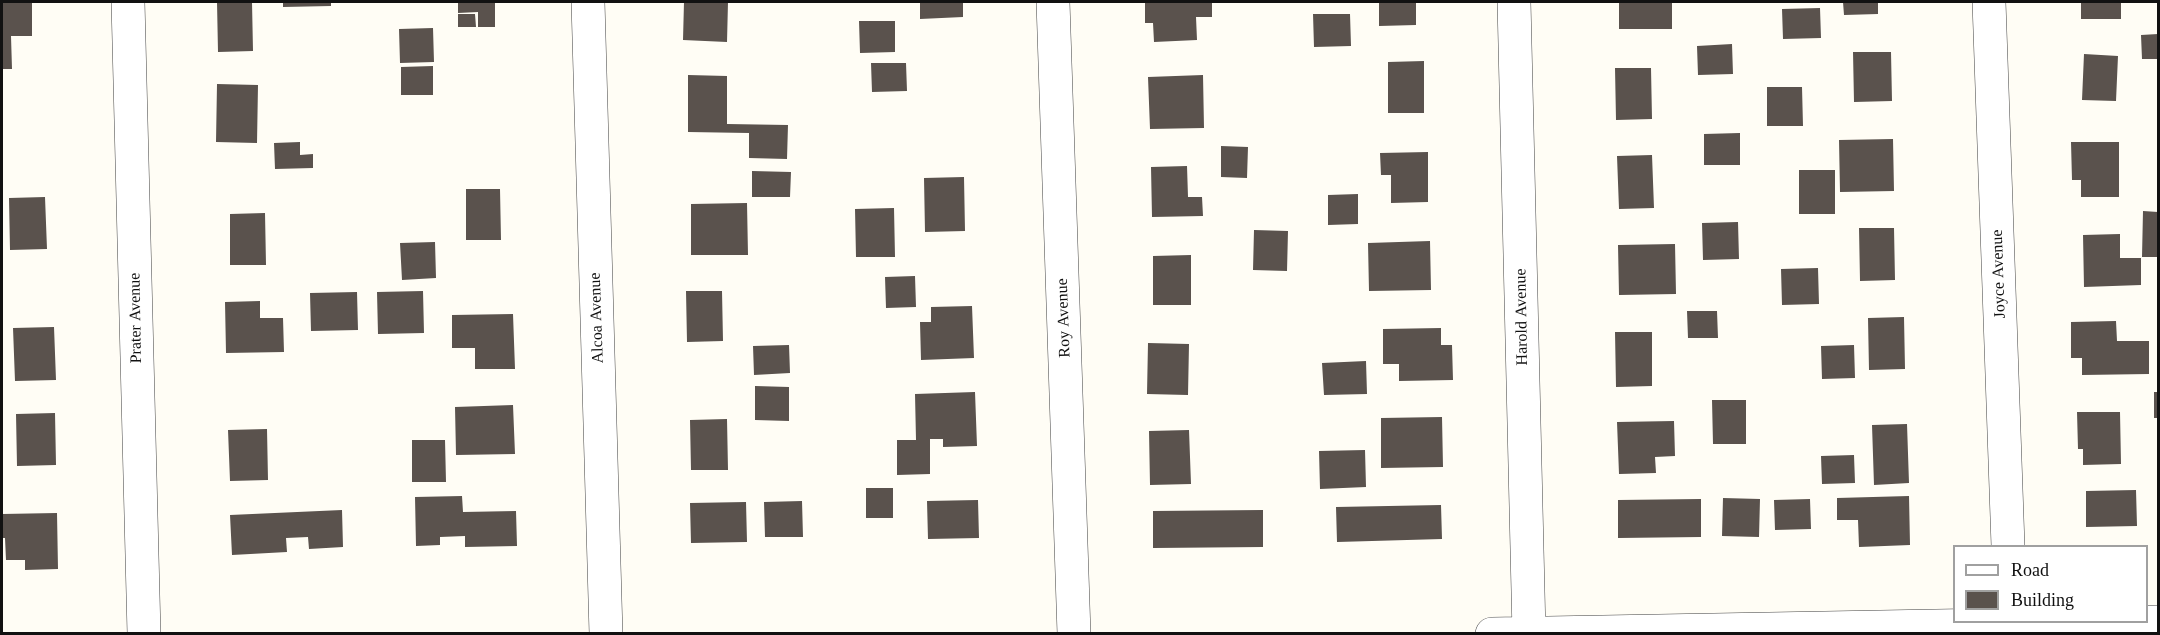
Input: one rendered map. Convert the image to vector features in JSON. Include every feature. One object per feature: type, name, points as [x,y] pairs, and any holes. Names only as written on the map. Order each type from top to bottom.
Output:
[{"type":"street","name":"Prater Avenue","points":[[128,2],[144,633]]},
{"type":"street","name":"Alcoa Avenue","points":[[588,2],[606,633]]},
{"type":"street","name":"Roy Avenue","points":[[1053,2],[1074,633]]},
{"type":"street","name":"Harold Avenue","points":[[1514,2],[1529,633]]},
{"type":"street","name":"Joyce Avenue","points":[[1989,2],[2008,545]]},
{"type":"street","points":[[1492,633],[2011,623]]},
{"type":"building","points":[[2,2],[32,2],[32,36],[11,36],[12,69],[2,69]]},
{"type":"building","points":[[217,2],[252,2],[253,51],[218,52]]},
{"type":"building","points":[[283,2],[331,2],[331,6],[283,7]]},
{"type":"building","points":[[458,2],[495,2],[495,27],[478,27],[478,12],[458,13]]},
{"type":"building","points":[[684,2],[728,2],[727,42],[683,40]]},
{"type":"building","points":[[920,2],[963,2],[963,17],[920,19]]},
{"type":"building","points":[[1145,2],[1212,2],[1212,17],[1196,17],[1197,40],[1154,42],[1153,23],[1145,23]]},
{"type":"building","points":[[1379,2],[1416,2],[1416,25],[1379,26]]},
{"type":"building","points":[[1619,2],[1672,2],[1672,29],[1619,29]]},
{"type":"building","points":[[1843,2],[1878,2],[1878,14],[1844,15]]},
{"type":"building","points":[[2081,2],[2121,2],[2121,19],[2081,19]]},
{"type":"building","points":[[1820,8],[1821,38],[1783,39],[1782,9]]},
{"type":"building","points":[[458,14],[475,14],[476,27],[458,27]]},
{"type":"building","points":[[1313,14],[1350,14],[1351,46],[1314,47]]},
{"type":"building","points":[[859,21],[895,21],[895,52],[860,53]]},
{"type":"building","points":[[433,28],[434,62],[400,63],[399,29]]},
{"type":"building","points":[[2158,34],[2158,59],[2142,59],[2141,35]]},
{"type":"building","points":[[1732,44],[1733,74],[1698,75],[1697,46]]},
{"type":"building","points":[[1853,52],[1891,52],[1892,101],[1854,102]]},
{"type":"building","points":[[2084,54],[2118,56],[2116,101],[2082,100]]},
{"type":"building","points":[[1424,61],[1424,113],[1388,113],[1388,62]]},
{"type":"building","points":[[871,63],[906,63],[907,91],[872,92]]},
{"type":"building","points":[[433,66],[433,95],[401,95],[401,67]]},
{"type":"building","points":[[1615,68],[1651,68],[1652,119],[1616,120]]},
{"type":"building","points":[[688,75],[727,76],[727,124],[788,125],[787,159],[749,158],[749,133],[688,132]]},
{"type":"building","points":[[1203,75],[1204,128],[1150,129],[1148,77]]},
{"type":"building","points":[[217,84],[258,85],[257,143],[216,142]]},
{"type":"building","points":[[1767,87],[1802,87],[1803,126],[1767,126]]},
{"type":"building","points":[[1740,133],[1740,165],[1704,165],[1704,134]]},
{"type":"building","points":[[1893,139],[1894,191],[1840,192],[1839,140]]},
{"type":"building","points":[[300,142],[300,155],[313,154],[313,168],[275,169],[274,143]]},
{"type":"building","points":[[2071,142],[2119,142],[2119,197],[2081,197],[2081,180],[2072,180]]},
{"type":"building","points":[[1221,146],[1248,147],[1247,178],[1221,177]]},
{"type":"building","points":[[1428,152],[1428,202],[1391,203],[1391,175],[1381,175],[1380,153]]},
{"type":"building","points":[[1652,155],[1654,208],[1619,209],[1617,156]]},
{"type":"building","points":[[1187,166],[1188,197],[1202,197],[1203,216],[1152,217],[1151,167]]},
{"type":"building","points":[[1799,170],[1835,170],[1835,214],[1799,214]]},
{"type":"building","points":[[752,171],[791,172],[790,197],[752,197]]},
{"type":"building","points":[[964,177],[965,231],[925,232],[924,178]]},
{"type":"building","points":[[466,189],[500,189],[501,240],[466,240]]},
{"type":"building","points":[[1358,194],[1358,224],[1328,225],[1328,195]]},
{"type":"building","points":[[45,197],[47,249],[10,250],[9,198]]},
{"type":"building","points":[[747,203],[748,255],[691,255],[691,204]]},
{"type":"building","points":[[894,208],[895,257],[856,257],[855,209]]},
{"type":"building","points":[[2143,211],[2158,212],[2158,257],[2142,257]]},
{"type":"building","points":[[265,213],[266,265],[230,265],[230,214]]},
{"type":"building","points":[[1738,222],[1739,259],[1703,260],[1702,223]]},
{"type":"building","points":[[1859,228],[1894,228],[1895,280],[1860,281]]},
{"type":"building","points":[[1254,230],[1288,231],[1287,271],[1253,270]]},
{"type":"building","points":[[2120,234],[2120,258],[2141,258],[2141,285],[2084,287],[2083,235]]},
{"type":"building","points":[[1430,241],[1431,290],[1369,291],[1368,243]]},
{"type":"building","points":[[435,242],[436,278],[402,280],[400,243]]},
{"type":"building","points":[[1675,244],[1676,294],[1619,295],[1618,245]]},
{"type":"building","points":[[1191,255],[1191,305],[1153,305],[1153,256]]},
{"type":"building","points":[[1818,268],[1819,304],[1782,305],[1781,269]]},
{"type":"building","points":[[915,276],[916,307],[886,308],[885,277]]},
{"type":"building","points":[[423,291],[424,333],[378,334],[377,292]]},
{"type":"building","points":[[686,291],[722,291],[723,341],[687,342]]},
{"type":"building","points":[[357,292],[358,330],[311,331],[310,293]]},
{"type":"building","points":[[260,301],[260,318],[283,318],[284,352],[226,353],[225,302]]},
{"type":"building","points":[[972,306],[974,358],[921,360],[920,322],[931,322],[931,307]]},
{"type":"building","points":[[1687,311],[1717,311],[1718,338],[1688,338]]},
{"type":"building","points":[[513,314],[515,369],[475,369],[475,348],[452,348],[452,315]]},
{"type":"building","points":[[1904,317],[1905,369],[1869,370],[1868,318]]},
{"type":"building","points":[[2116,321],[2117,341],[2149,341],[2149,374],[2082,375],[2082,358],[2071,358],[2071,322]]},
{"type":"building","points":[[54,327],[56,380],[15,381],[13,328]]},
{"type":"building","points":[[1441,328],[1441,345],[1452,345],[1453,380],[1399,381],[1399,364],[1383,364],[1383,329]]},
{"type":"building","points":[[1615,332],[1652,332],[1652,386],[1616,387]]},
{"type":"building","points":[[1148,343],[1189,344],[1188,395],[1147,394]]},
{"type":"building","points":[[789,345],[790,373],[754,375],[753,346]]},
{"type":"building","points":[[1854,345],[1855,378],[1822,379],[1821,346]]},
{"type":"building","points":[[1366,361],[1367,394],[1324,395],[1322,363]]},
{"type":"building","points":[[755,386],[789,387],[789,421],[755,420]]},
{"type":"building","points":[[975,392],[977,446],[943,447],[943,439],[930,439],[930,474],[897,475],[897,440],[916,440],[915,394]]},
{"type":"building","points":[[2154,392],[2158,392],[2158,418],[2154,418]]},
{"type":"building","points":[[1712,400],[1746,400],[1746,444],[1713,444]]},
{"type":"building","points":[[513,405],[515,454],[456,455],[455,407]]},
{"type":"building","points":[[2077,412],[2120,412],[2121,464],[2083,465],[2083,449],[2078,449]]},
{"type":"building","points":[[55,413],[56,465],[17,466],[16,414]]},
{"type":"building","points":[[1442,417],[1443,467],[1381,468],[1381,418]]},
{"type":"building","points":[[727,419],[728,470],[691,470],[690,420]]},
{"type":"building","points":[[1674,421],[1675,456],[1655,457],[1656,473],[1619,474],[1617,422]]},
{"type":"building","points":[[1907,424],[1909,483],[1874,485],[1872,425]]},
{"type":"building","points":[[267,429],[268,480],[230,481],[228,430]]},
{"type":"building","points":[[1189,430],[1191,484],[1150,485],[1149,431]]},
{"type":"building","points":[[412,440],[445,440],[446,482],[412,482]]},
{"type":"building","points":[[1365,450],[1366,487],[1320,489],[1319,451]]},
{"type":"building","points":[[1854,455],[1855,483],[1822,484],[1821,456]]},
{"type":"building","points":[[866,488],[893,488],[893,518],[866,518]]},
{"type":"building","points":[[2136,490],[2137,526],[2086,527],[2086,491]]},
{"type":"building","points":[[462,496],[463,512],[516,511],[517,546],[465,547],[465,536],[440,537],[440,545],[416,546],[415,497]]},
{"type":"building","points":[[1909,496],[1910,545],[1859,547],[1858,520],[1837,520],[1837,498]]},
{"type":"building","points":[[1723,498],[1760,499],[1759,537],[1722,536]]},
{"type":"building","points":[[1701,499],[1701,537],[1618,538],[1618,500]]},
{"type":"building","points":[[1810,499],[1811,529],[1775,530],[1774,500]]},
{"type":"building","points":[[978,500],[979,538],[928,539],[927,501]]},
{"type":"building","points":[[802,501],[803,537],[765,537],[764,502]]},
{"type":"building","points":[[746,502],[747,542],[691,543],[690,503]]},
{"type":"building","points":[[1441,505],[1442,539],[1337,542],[1336,507]]},
{"type":"building","points":[[342,510],[343,547],[309,549],[308,537],[286,538],[287,552],[232,555],[230,515]]},
{"type":"building","points":[[1263,510],[1263,547],[1153,548],[1153,511]]},
{"type":"building","points":[[57,513],[58,569],[25,570],[25,560],[6,560],[5,538],[2,538],[2,514]]}]
